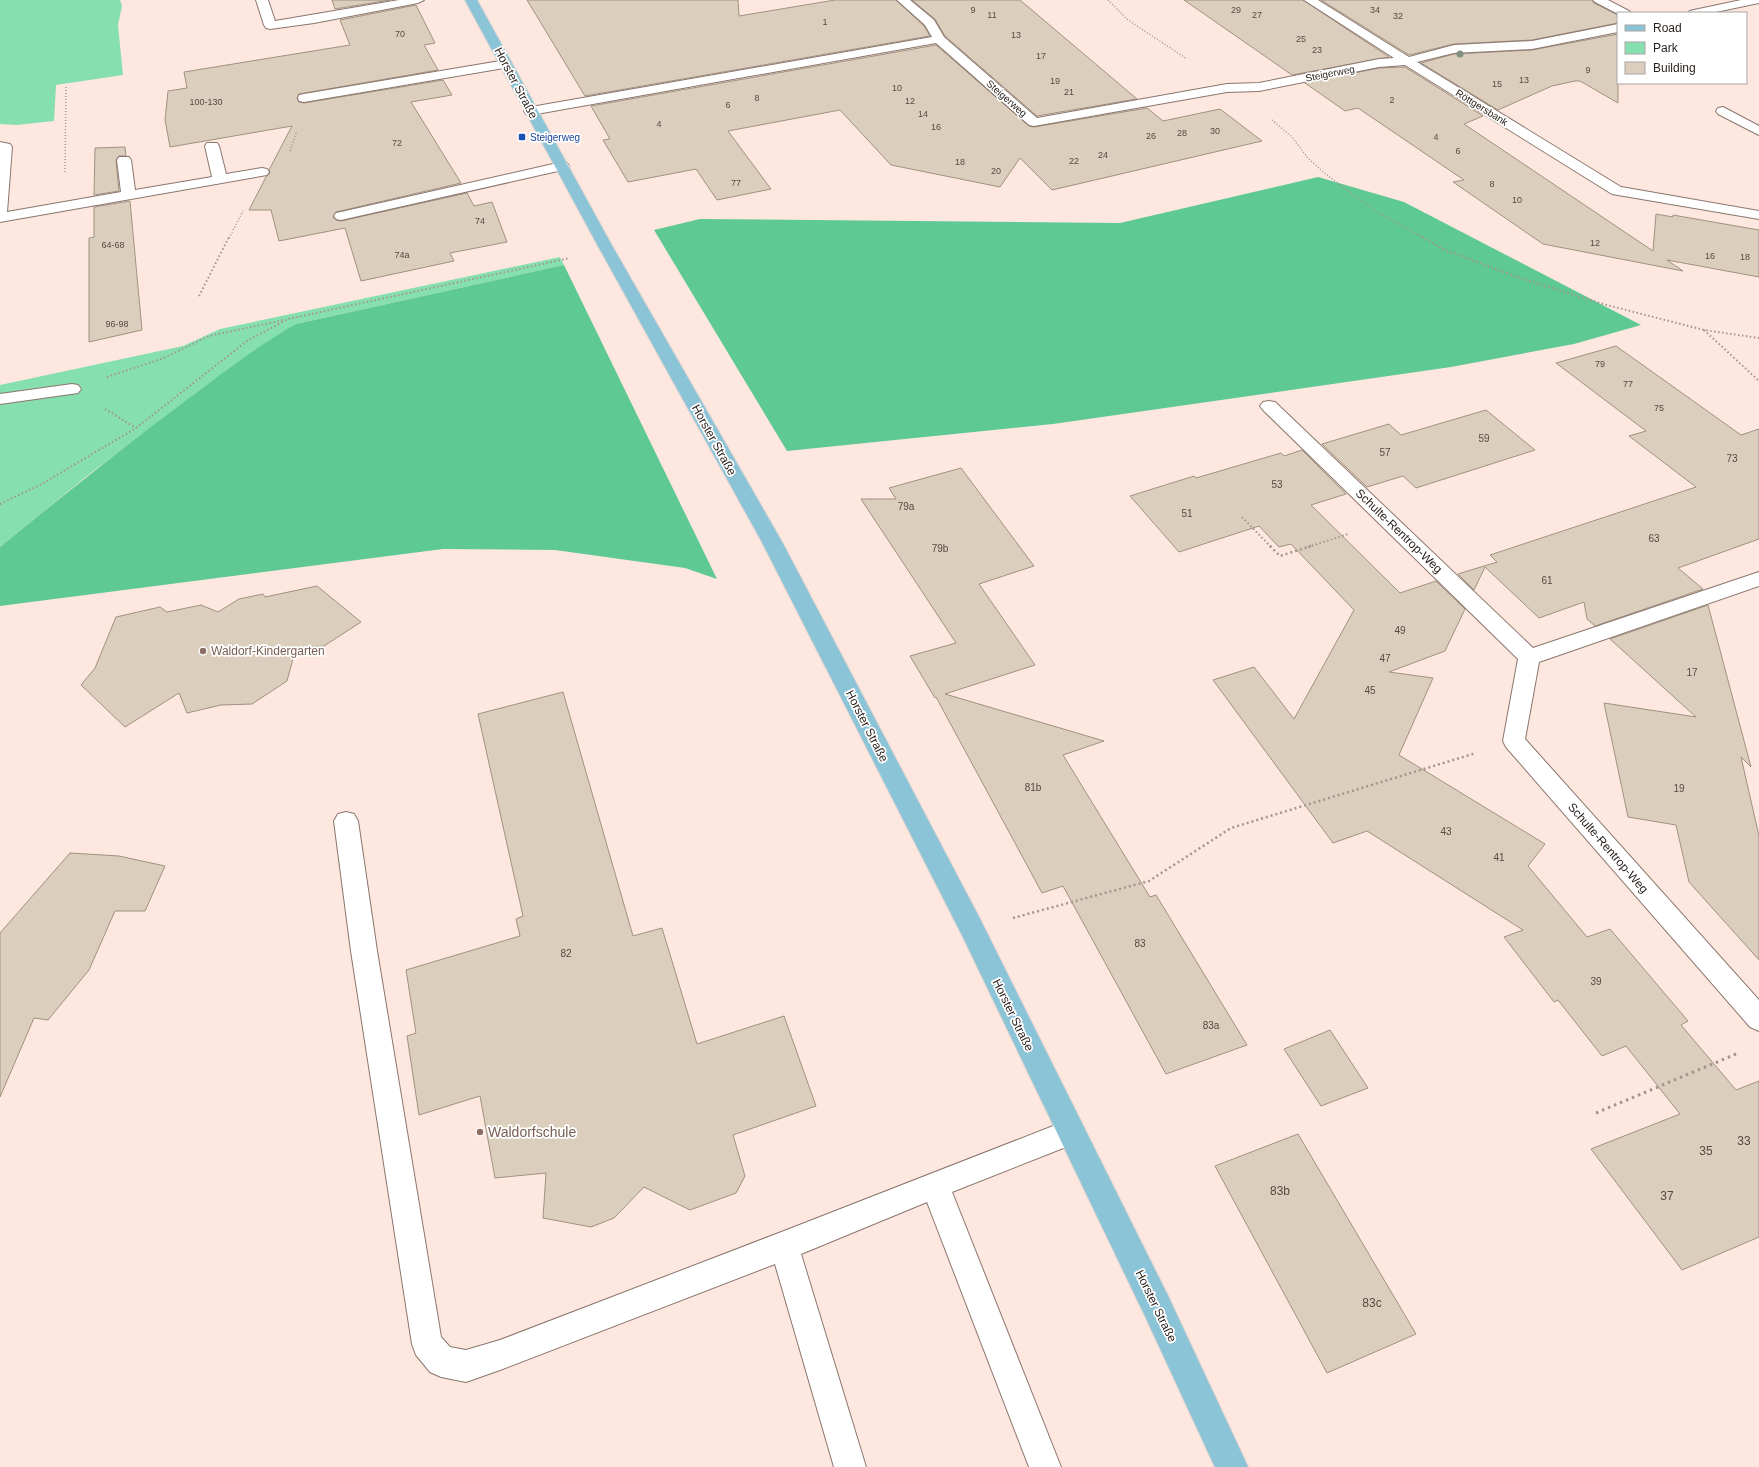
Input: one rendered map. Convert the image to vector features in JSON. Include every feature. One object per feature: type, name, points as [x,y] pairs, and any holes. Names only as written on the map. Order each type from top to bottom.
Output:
[{"type":"main road","name":"Horster Straße","points":[[471,0],[607,249],[772,542],[972,929],[1157,1307],[1232,1467]]},
{"type":"street","points":[[262,0],[270,25],[314,19],[418,0]]},
{"type":"street","points":[[532,111],[939,39],[930,23],[903,0]]},
{"type":"street","points":[[1310,0],[1407,61],[1454,49],[1532,45],[1617,28]]},
{"type":"street","points":[[1599,0],[1622,12]]},
{"type":"street","points":[[1699,12],[1758,0]]},
{"type":"street","name":"Steigerweg","points":[[939,39],[1034,122],[1227,88],[1259,87],[1379,63],[1407,61]]},
{"type":"street","name":"Röttgersbank","points":[[1407,61],[1617,191],[1759,215]]},
{"type":"street","points":[[304,98],[506,64]]},
{"type":"street","points":[[1723,111],[1759,131]]},
{"type":"street","points":[[0,146],[5,147],[0,212]]},
{"type":"street","points":[[212,146],[220,180]]},
{"type":"street","points":[[124,160],[129,196]]},
{"type":"street","points":[[340,216],[562,166]]},
{"type":"street","points":[[0,218],[262,172]]},
{"type":"street","points":[[0,399],[72,389]]},
{"type":"street","name":"Schulte-Rentrop-Weg","points":[[1268,406],[1529,657]]},
{"type":"street","points":[[1514,741],[1529,657],[1759,579]]},
{"type":"street","name":"Schulte-Rentrop-Weg","points":[[1514,741],[1759,1019]]},
{"type":"street","points":[[346,821],[366,959],[427,1344],[441,1361],[466,1366],[500,1355],[784,1246],[1071,1132]]},
{"type":"street","points":[[935,1185],[1045,1467]]},
{"type":"street","points":[[784,1246],[850,1467]]},
{"type":"path","points":[[1108,0],[1128,20],[1165,44],[1278,124],[1292,137],[1307,157],[1323,172],[1374,210],[1443,249],[1517,277],[1589,299],[1704,330],[1759,338]]},
{"type":"path","points":[[65,207],[66,86]]},
{"type":"path","points":[[198,296],[262,172]]},
{"type":"path","points":[[72,389],[164,358],[209,336],[288,320],[607,249]]},
{"type":"path","points":[[0,504],[40,485],[136,428],[247,341],[288,320]]},
{"type":"path","points":[[1704,330],[1759,381]]},
{"type":"path","points":[[1242,517],[1280,556],[1388,520]]},
{"type":"path","points":[[972,929],[1149,881],[1231,828],[1514,741]]},
{"type":"path","points":[[1596,1113],[1738,1053]]},
{"type":"green space","points":[[0,0],[120,0],[122,6],[118,25],[123,75],[56,85],[54,121],[17,125],[0,124]]},
{"type":"green space","points":[[1318,177],[1404,202],[1641,325],[1574,344],[1451,367],[1053,424],[787,451],[654,230],[700,219],[1120,223]]},
{"type":"green space","points":[[560,257],[564,265],[296,324],[238,362],[170,413],[87,476],[0,547],[0,385],[183,346],[220,329]]},
{"type":"green space","points":[[564,265],[717,579],[685,568],[555,550],[443,549],[0,606],[0,547],[160,420],[238,362],[281,333],[296,324]]},
{"type":"building","points":[[332,0],[390,0],[335,9]]},
{"type":"building","points":[[527,0],[738,0],[739,16],[835,0],[896,0],[924,26],[930,36],[585,96]]},
{"type":"building","points":[[912,0],[1020,0],[1137,99],[1037,116],[945,36],[935,19]]},
{"type":"building","points":[[1184,0],[1303,0],[1389,57],[1292,75]]},
{"type":"building","points":[[1321,0],[1592,0],[1594,3],[1617,14],[1617,23],[1532,40],[1454,44],[1409,55]]},
{"type":"building","points":[[416,5],[435,43],[424,45],[438,70],[299,94],[297,98],[299,102],[304,103],[443,80],[452,95],[411,102],[461,183],[336,212],[333,217],[336,220],[341,221],[467,193],[474,206],[492,202],[507,242],[450,253],[454,261],[361,281],[345,228],[279,241],[271,210],[249,210],[266,177],[270,173],[269,170],[292,126],[170,147],[165,120],[168,91],[187,88],[184,72],[350,45],[340,20]]},
{"type":"building","points":[[1617,34],[1618,103],[1580,81],[1575,81],[1552,86],[1498,110],[1421,63],[1454,54],[1532,50]]},
{"type":"building","points":[[936,45],[1029,126],[1034,127],[1147,108],[1163,121],[1220,109],[1262,141],[1052,190],[1020,158],[1000,187],[891,165],[840,110],[728,131],[771,189],[717,200],[696,169],[628,182],[603,140],[610,139],[591,106]]},
{"type":"building","points":[[1405,67],[1483,116],[1464,124],[1653,251],[1656,214],[1673,217],[1673,215],[1759,230],[1759,277],[1667,260],[1683,271],[1543,244],[1453,182],[1464,180],[1358,108],[1345,111],[1305,83],[1379,68]]},
{"type":"building","points":[[125,147],[126,156],[119,156],[116,160],[119,191],[94,195],[95,148]]},
{"type":"building","points":[[130,201],[142,330],[89,342],[89,238],[94,237],[94,207]]},
{"type":"building","points":[[1616,346],[1741,435],[1759,429],[1759,539],[1678,568],[1703,589],[1595,626],[1587,619],[1584,602],[1539,618],[1485,567],[1474,590],[1458,574],[1497,562],[1490,555],[1696,487],[1629,436],[1646,431],[1556,363]]},
{"type":"building","points":[[1486,410],[1535,450],[1416,488],[1403,476],[1367,487],[1322,444],[1389,424],[1401,435]]},
{"type":"building","points":[[1302,450],[1346,494],[1311,505],[1400,593],[1436,581],[1465,609],[1445,651],[1389,672],[1433,678],[1399,755],[1545,844],[1528,866],[1587,937],[1610,929],[1688,1021],[1681,1025],[1736,1090],[1759,1081],[1759,1237],[1682,1270],[1591,1149],[1680,1114],[1626,1046],[1602,1056],[1558,1000],[1554,1002],[1504,937],[1523,930],[1367,831],[1333,843],[1213,680],[1254,667],[1294,719],[1354,610],[1291,544],[1279,547],[1259,526],[1179,552],[1130,496],[1194,476],[1196,478],[1281,453],[1284,456]]},
{"type":"building","points":[[961,468],[1034,566],[979,584],[1035,665],[945,694],[1104,741],[1063,755],[1150,897],[1156,895],[1247,1045],[1166,1074],[1063,886],[1042,893],[936,697],[935,698],[910,656],[956,643],[861,499],[896,499],[889,488]]},
{"type":"building","name":"Waldorf-Kindergarten","points":[[317,586],[361,622],[324,646],[296,648],[287,681],[252,704],[221,705],[187,713],[179,693],[125,727],[81,685],[95,668],[116,617],[160,607],[167,612],[201,605],[218,612],[239,599],[263,594],[265,597]]},
{"type":"building","points":[[1708,605],[1751,767],[1741,757],[1759,836],[1759,960],[1689,882],[1676,825],[1628,817],[1604,703],[1696,717],[1610,639]]},
{"type":"building","points":[[563,692],[633,936],[662,928],[697,1044],[784,1016],[816,1106],[733,1135],[745,1176],[736,1193],[690,1210],[644,1187],[614,1218],[591,1227],[543,1218],[546,1173],[495,1178],[480,1096],[419,1115],[407,1036],[416,1033],[406,970],[520,936],[516,919],[523,916],[478,714]]},
{"type":"building","points":[[70,853],[119,856],[165,866],[145,911],[115,911],[89,970],[48,1020],[34,1018],[0,1097],[0,933]]},
{"type":"building","points":[[1330,1030],[1368,1088],[1321,1106],[1284,1049]]},
{"type":"building","points":[[1298,1134],[1416,1334],[1327,1373],[1215,1166]]},
{"type":"place","name":"Steigerweg","points":[[522,137]]},
{"type":"place","name":"Waldorf-Kindergarten","points":[[203,651]]},
{"type":"place","name":"Waldorfschule","points":[[480,1132]]}]
